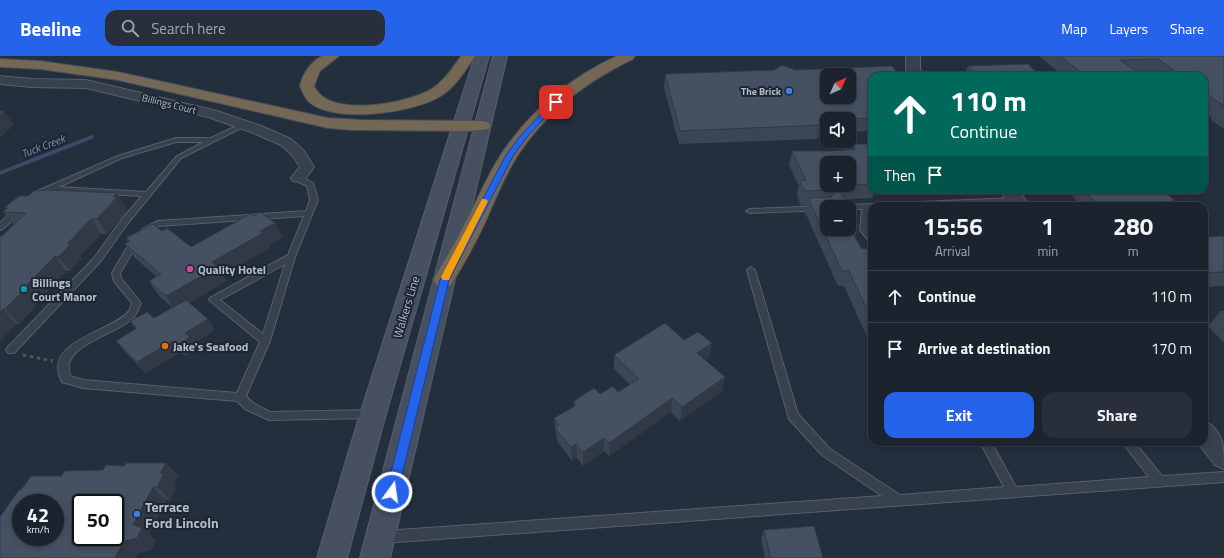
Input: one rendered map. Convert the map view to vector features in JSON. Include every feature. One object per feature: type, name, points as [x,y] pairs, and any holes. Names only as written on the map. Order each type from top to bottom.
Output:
[{"type":"highway","points":[[332,56],[312,71],[307,86],[311,94],[316,100],[332,106],[372,110],[406,104],[432,95],[453,79],[468,56]]},
{"type":"highway","points":[[444,280],[509,155],[524,135],[549,108],[577,84],[628,56]]},
{"type":"highway","points":[[0,63],[63,66],[101,72],[186,90],[312,121],[371,125],[483,126]]},
{"type":"main road","name":"Walkers Line","points":[[332,558],[373,414],[482,56]]},
{"type":"main road","points":[[378,548],[500,56]]},
{"type":"street","points":[[913,56],[914,72]]},
{"type":"street","name":"Billings Court","points":[[0,80],[31,83],[86,84],[212,114],[286,142],[300,154],[307,167],[298,178]]},
{"type":"street","points":[[1208,437],[1224,457]]},
{"type":"lane","points":[[11,350],[97,260],[125,221],[179,157],[243,125]]},
{"type":"lane","points":[[31,200],[36,195],[120,157],[176,140],[214,140]]},
{"type":"lane","points":[[240,397],[265,341],[291,256],[314,200],[310,185],[298,178]]},
{"type":"lane","points":[[50,189],[147,194]]},
{"type":"lane","points":[[951,202],[1015,199]]},
{"type":"lane","points":[[856,207],[866,206],[864,230],[868,234]]},
{"type":"lane","points":[[750,211],[820,208]]},
{"type":"lane","points":[[0,227],[20,209]]},
{"type":"lane","points":[[309,213],[158,224],[140,233],[116,273],[117,279],[137,303],[136,310],[129,318],[77,346],[63,361],[62,372],[66,380],[83,384],[240,397],[249,406],[269,416],[373,414]]},
{"type":"lane","points":[[265,341],[213,300],[291,256]]},
{"type":"lane","points":[[751,270],[793,416],[826,452],[898,501]]},
{"type":"lane","points":[[987,446],[1014,493]]},
{"type":"lane","points":[[1130,446],[1160,482]]},
{"type":"lane","points":[[378,548],[898,501],[1224,478]]},
{"type":"path","points":[[11,350],[32,357],[55,362],[63,361]]},
{"type":"building","points":[[1060,56],[1224,56],[1224,106],[1208,95],[1208,72],[1176,72],[1158,59],[1120,60],[1137,72],[1081,72]]},
{"type":"building","points":[[1028,64],[1036,72],[973,72],[968,66]]},
{"type":"building","points":[[782,65],[795,70],[820,69],[820,104],[856,104],[856,68],[844,68],[892,66],[897,72],[868,72],[868,118],[856,119],[856,112],[820,112],[820,125],[680,131],[665,74],[774,70]]},
{"type":"building","points":[[856,144],[868,144],[868,184],[856,185],[856,156],[820,156],[820,190],[805,191],[800,181],[806,180],[792,151],[832,151],[855,149]]},
{"type":"building","points":[[50,190],[117,193],[113,197],[117,197],[97,219],[91,219],[67,244],[71,244],[58,257],[55,256],[19,293],[21,293],[0,312],[0,236],[2,236],[26,213],[3,212],[8,208],[5,207],[19,196],[28,196],[34,191]]},
{"type":"building","points":[[835,192],[840,192],[845,200],[820,200],[820,224],[808,198],[831,197]]},
{"type":"building","points":[[1088,194],[1167,194],[1175,201],[1156,202],[1095,202]]},
{"type":"building","points":[[260,212],[275,223],[260,231],[263,233],[212,262],[218,267],[166,296],[149,281],[161,274],[125,244],[130,241],[126,238],[153,224],[162,231],[167,228],[191,247],[250,214],[253,216]]},
{"type":"building","points":[[826,236],[854,236],[861,248],[868,249],[868,311],[849,271],[842,271]]},
{"type":"building","points":[[1224,236],[1224,272],[1208,273],[1208,237]]},
{"type":"building","points":[[186,300],[208,319],[185,333],[190,337],[177,345],[173,341],[137,362],[116,341],[137,328],[130,321],[147,312],[154,318]]},
{"type":"building","points":[[665,323],[684,340],[698,332],[712,343],[697,353],[725,377],[682,407],[672,398],[609,443],[604,438],[583,452],[576,444],[571,447],[555,428],[559,425],[554,418],[575,406],[574,401],[594,388],[600,394],[613,386],[618,392],[639,379],[614,355]]},
{"type":"building","points":[[126,463],[166,463],[160,473],[164,473],[157,487],[153,487],[133,525],[142,528],[137,538],[124,541],[124,494],[72,494],[72,546],[121,546],[115,558],[0,558],[0,517],[12,500],[12,546],[64,546],[64,494],[16,494],[31,476],[61,476],[65,471],[103,470],[106,465],[124,466]]},
{"type":"building","points":[[814,526],[823,558],[771,558],[764,530]]},
{"type":"waterway","name":"Tuck Creek","points":[[0,173],[92,137]]},
{"type":"slow traffic","points":[[446,277],[485,201]]},
{"type":"place","name":"The Brick","points":[[789,91]]},
{"type":"place","name":"Quality Hotel","points":[[190,269]]},
{"type":"place","name":"Billings Court Manor","points":[[24,289]]},
{"type":"place","name":"Jake's Seafood","points":[[165,346]]},
{"type":"place","name":"Terrace Ford Lincoln","points":[[137,514]]},
{"type":"route","points":[[392,492],[444,280],[509,155],[524,135],[556,102]]}]
